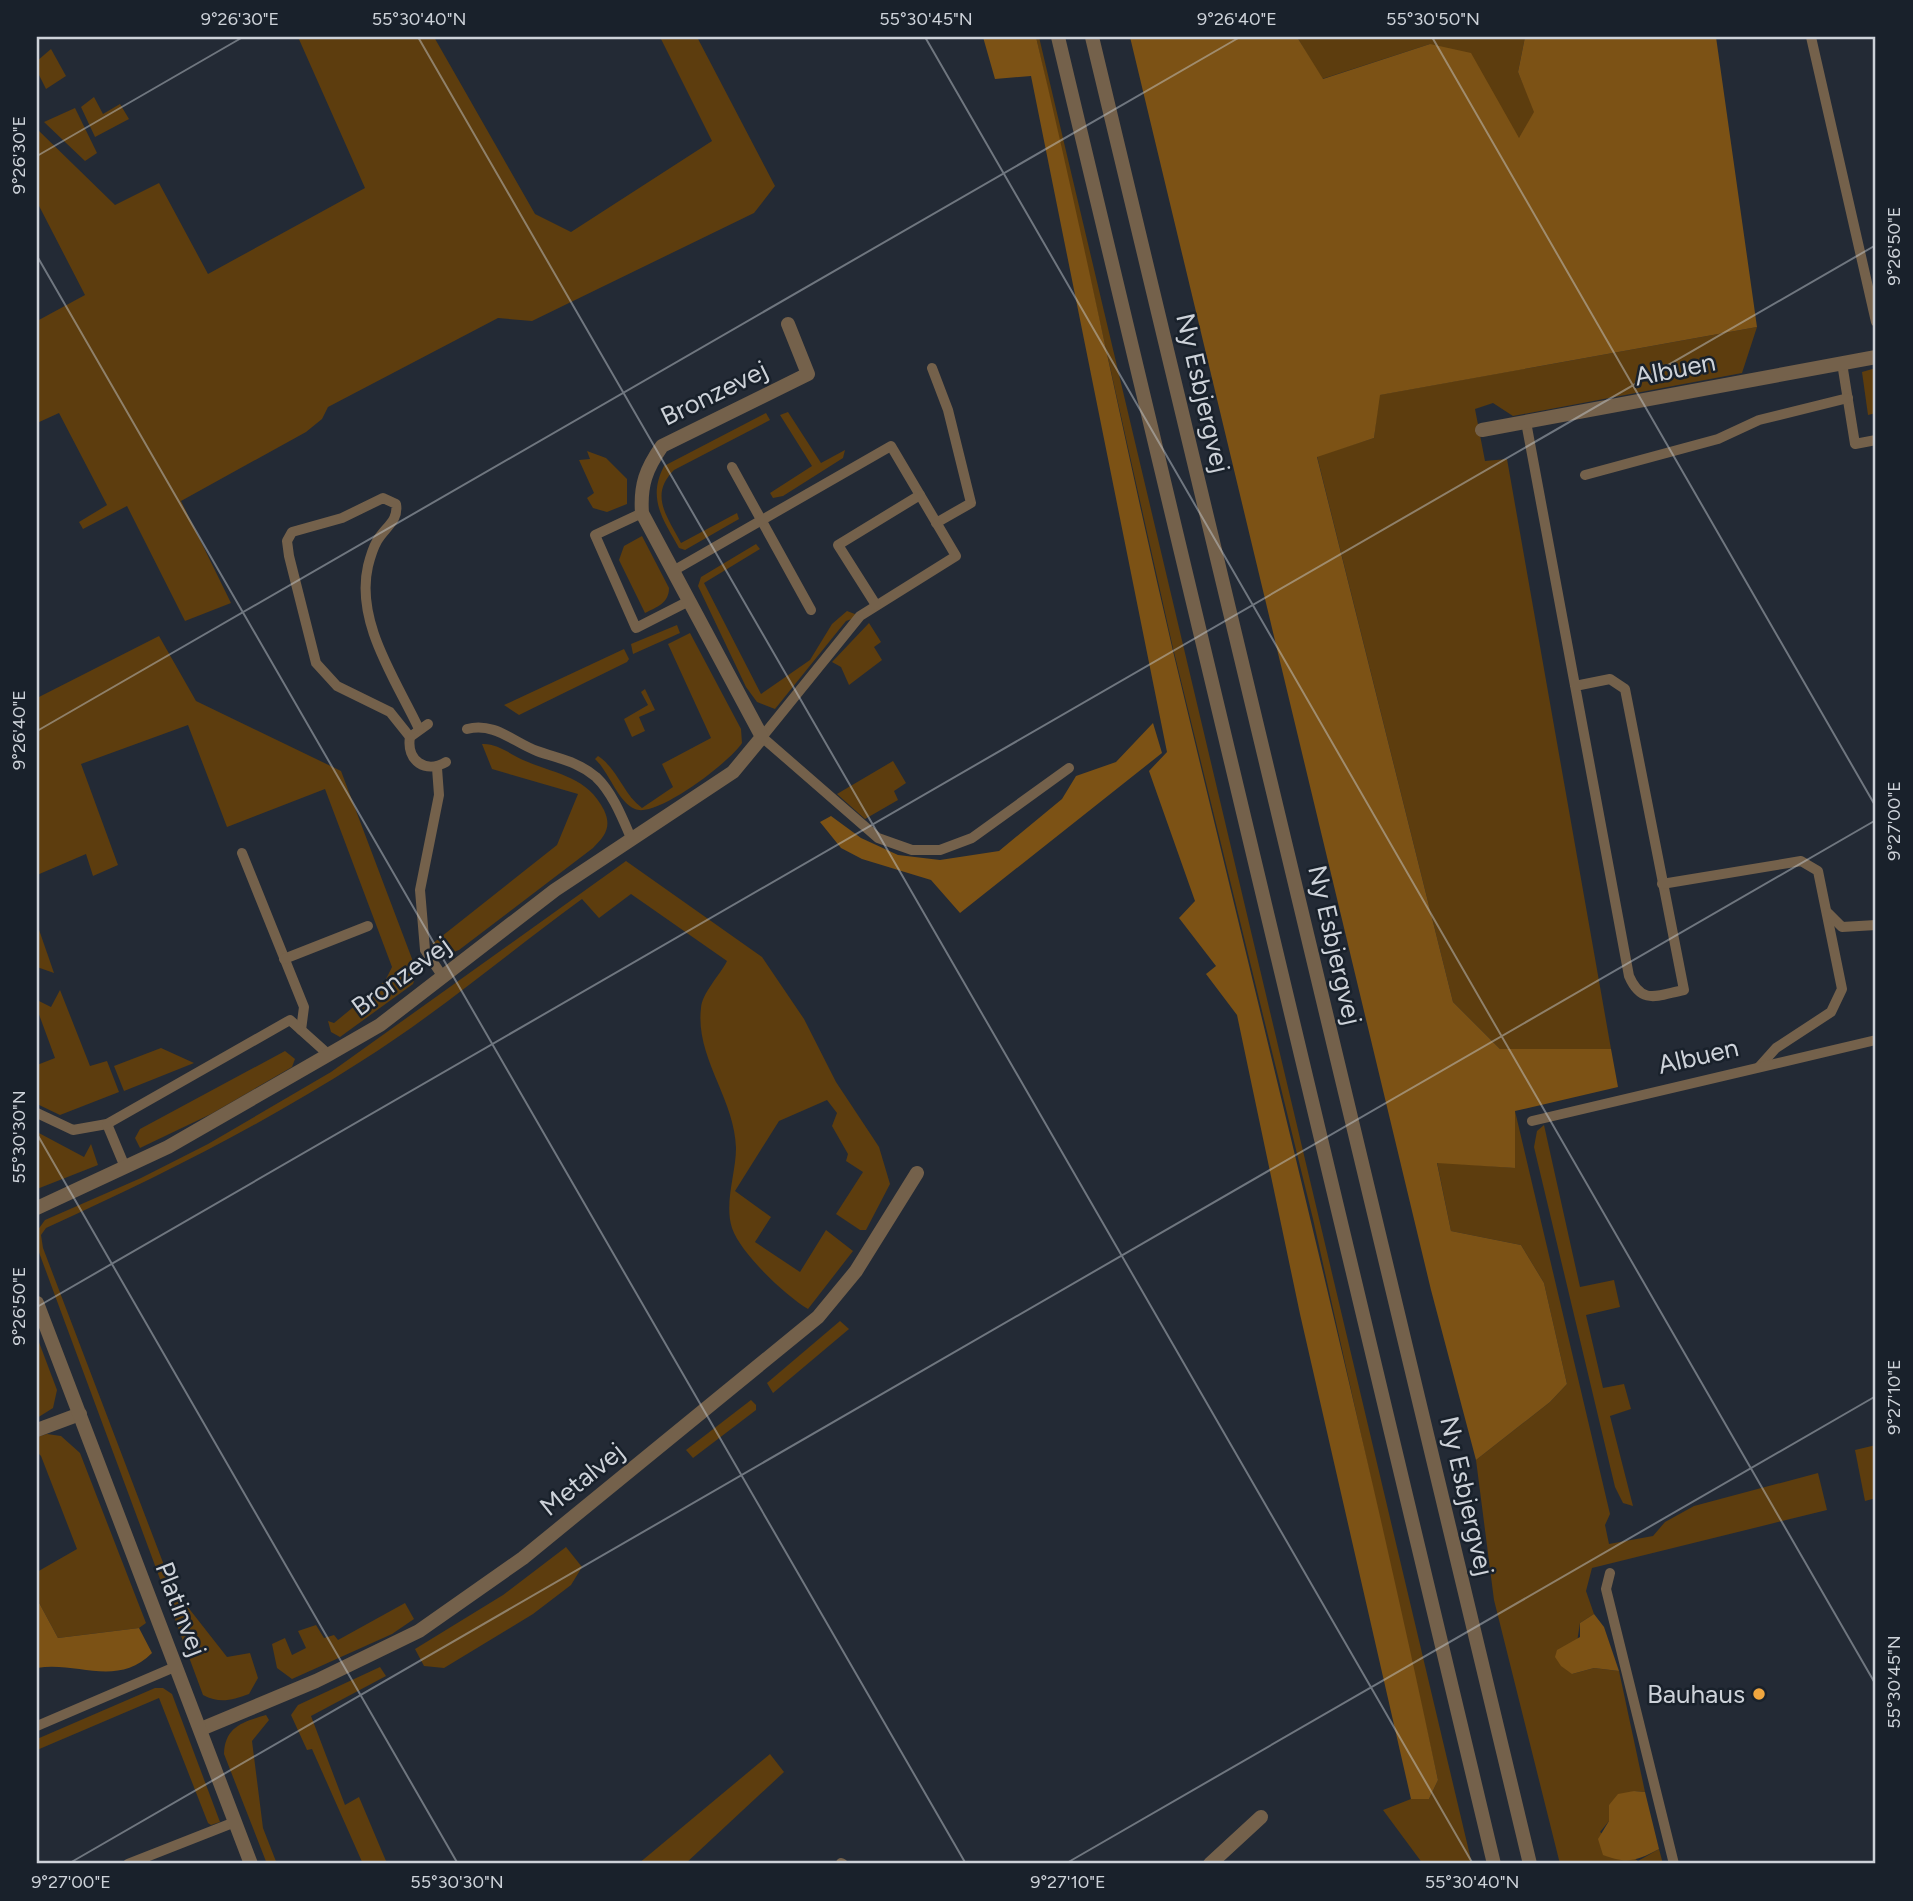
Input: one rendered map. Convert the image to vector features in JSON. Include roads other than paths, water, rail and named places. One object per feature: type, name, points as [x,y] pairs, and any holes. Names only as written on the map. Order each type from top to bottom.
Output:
[{"type":"street","points":[[1059,37],[1494,1864]]},
{"type":"street","name":"Ny Esbjergvej","points":[[1093,37],[1530,1864]]},
{"type":"street","name":"Bronzevej","points":[[642,513],[640,489],[648,465],[662,446],[807,374],[788,324]]},
{"type":"street","name":"Albuen","points":[[1482,430],[1876,357]]},
{"type":"street","points":[[642,513],[762,737]]},
{"type":"street","name":"Bronzevej","points":[[37,1209],[214,1121],[380,1025],[555,890],[733,772],[762,737]]},
{"type":"street","name":"Metalvej","points":[[201,1729],[316,1681],[419,1631],[523,1558],[818,1317],[856,1271],[917,1172]]},
{"type":"street","name":"Platinvej","points":[[37,1303],[251,1864]]},
{"type":"street","points":[[37,1430],[80,1414]]},
{"type":"street","points":[[1210,1864],[1261,1817]]},
{"type":"lane","points":[[1811,37],[1876,322]]},
{"type":"lane","points":[[1842,363],[1855,444],[1876,440]]},
{"type":"lane","points":[[673,571],[891,446],[936,523],[971,503],[948,410],[932,368]]},
{"type":"lane","points":[[1585,475],[1718,439],[1759,420],[1848,398]]},
{"type":"lane","points":[[1526,422],[1575,686],[1629,976],[1635,990],[1648,997],[1684,990],[1625,689],[1610,679],[1575,686]]},
{"type":"lane","points":[[733,467],[811,610]]},
{"type":"lane","points":[[876,605],[838,545],[920,495]]},
{"type":"lane","points":[[410,737],[424,726],[377,641],[367,614],[364,593],[368,565],[378,540],[392,524],[397,511],[396,504],[383,498],[342,518],[292,532],[287,541],[316,663],[337,685],[390,712],[410,737],[409,747],[416,762],[426,768],[442,765],[439,795],[420,890],[425,950],[443,977]]},
{"type":"lane","points":[[642,513],[595,535],[636,628],[689,601]]},
{"type":"lane","name":"Bronzevej","points":[[762,737],[860,616],[956,556],[936,523]]},
{"type":"lane","points":[[467,729],[479,726],[496,729],[537,751],[573,760],[597,779],[618,809],[631,838]]},
{"type":"lane","points":[[762,737],[878,838],[912,850],[940,850],[972,838],[1069,768]]},
{"type":"lane","points":[[242,853],[304,1007],[301,1030]]},
{"type":"lane","points":[[1662,884],[1801,862],[1818,870],[1842,989],[1831,1012],[1776,1048],[1759,1067]]},
{"type":"lane","points":[[1828,913],[1842,927],[1876,925]]},
{"type":"lane","points":[[284,959],[368,926]]},
{"type":"lane","points":[[37,1113],[73,1130],[107,1124],[290,1020],[329,1055]]},
{"type":"lane","name":"Albuen","points":[[1532,1121],[1876,1040]]},
{"type":"lane","points":[[107,1124],[125,1167]]},
{"type":"lane","points":[[1610,1573],[1606,1589],[1674,1864]]},
{"type":"lane","points":[[37,1726],[177,1666]]},
{"type":"lane","points":[[128,1864],[234,1822]]},
{"type":"place","name":"Bauhaus","points":[[1759,1694]]}]
